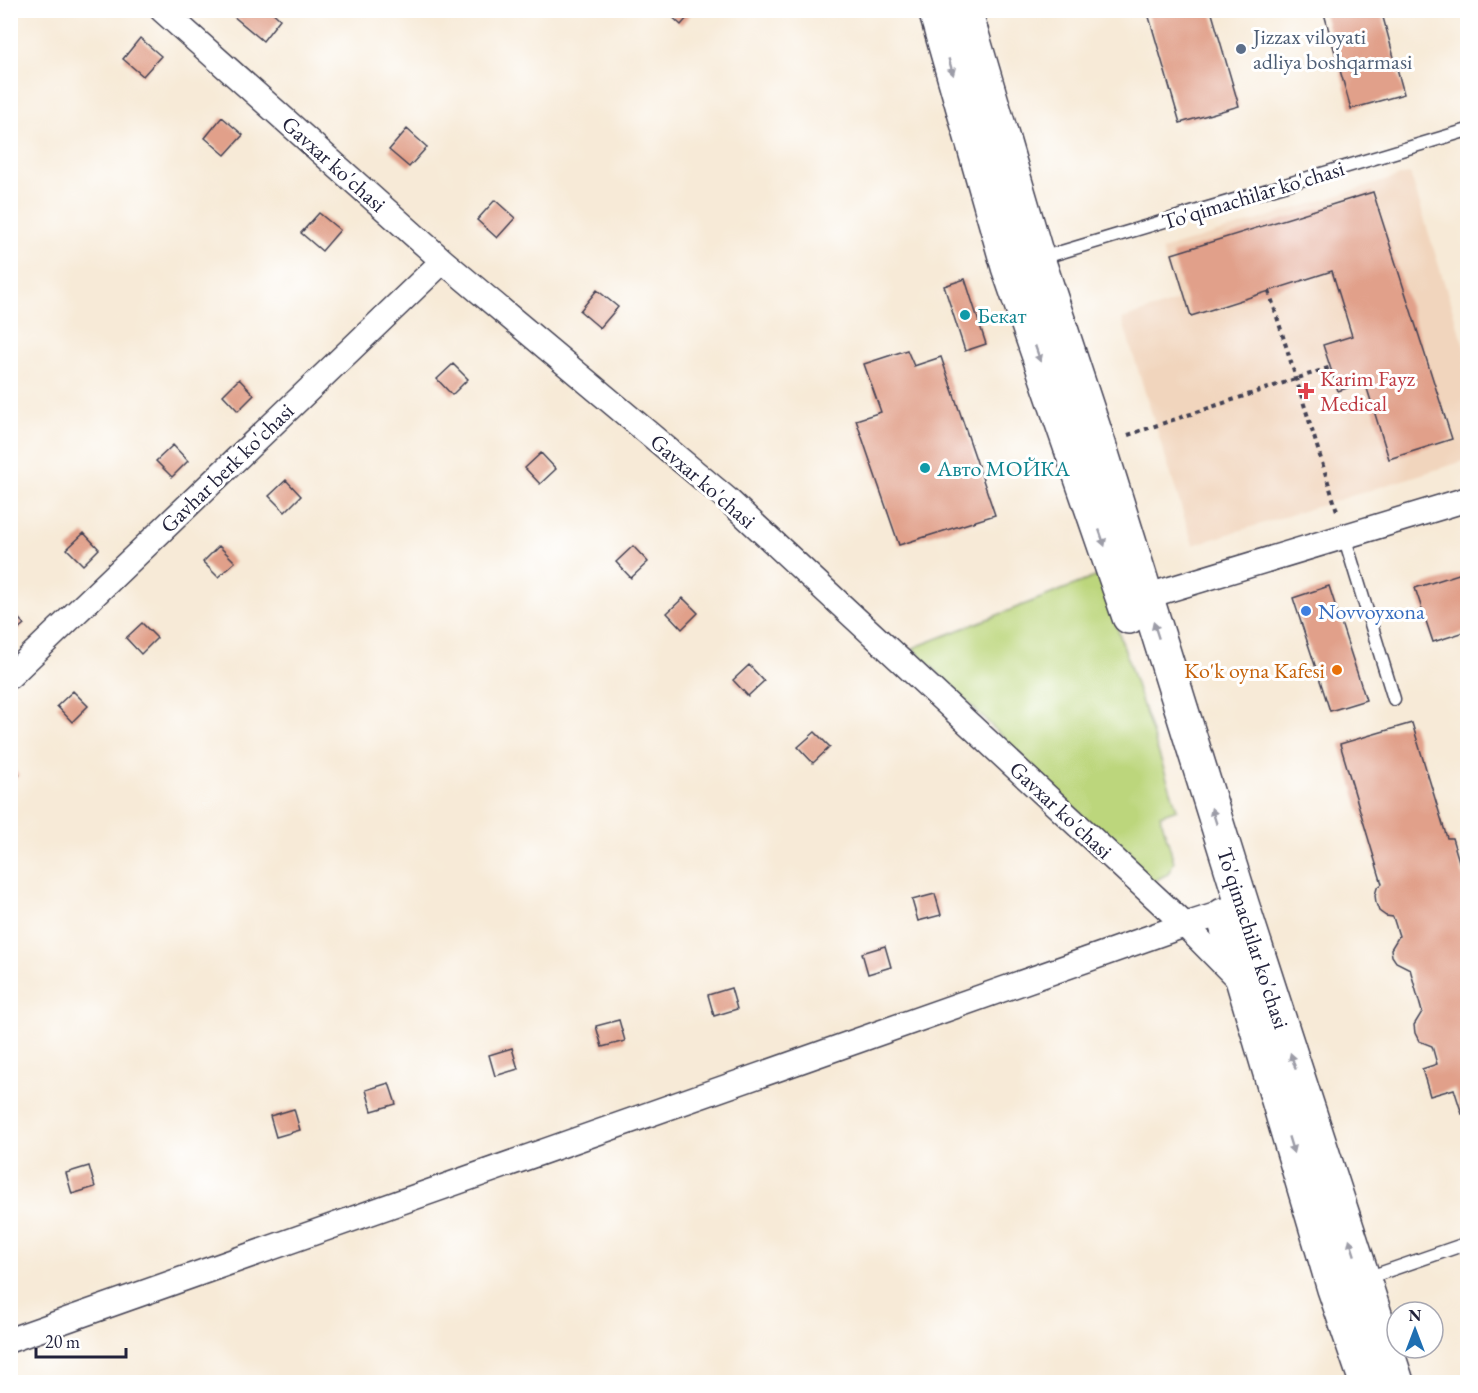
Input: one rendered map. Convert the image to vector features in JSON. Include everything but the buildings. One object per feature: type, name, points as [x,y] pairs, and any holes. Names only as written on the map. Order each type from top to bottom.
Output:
[{"type":"main road","name":"To'qimachilar ko'chasi","points":[[935,10],[1023,263],[1135,600],[1348,1284],[1366,1383]]},
{"type":"main road","name":"To'qimachilar ko'chasi","points":[[965,10],[1023,263],[1099,444],[1135,600]]},
{"type":"main road","name":"To'qimachilar ko'chasi","points":[[1232,910],[1244,985],[1348,1284],[1396,1383]]},
{"type":"street","name":"Gavxar ko'chasi","points":[[162,10],[443,261],[727,499],[1185,925],[1244,985]]},
{"type":"street","name":"Gavhar berk ko'chasi","points":[[10,676],[443,261]]},
{"type":"street","points":[[1135,600],[1467,499]]},
{"type":"street","points":[[10,1340],[1232,910]]},
{"type":"lane","name":"To'qimachilar ko'chasi","points":[[1023,263],[1467,130]]},
{"type":"lane","points":[[1344,536],[1394,699]]},
{"type":"lane","points":[[1348,1284],[1467,1243]]},
{"type":"path","points":[[1269,291],[1344,536]]},
{"type":"path","points":[[1099,444],[1331,368]]},
{"type":"shaded area","name":"Karim Fayz Medical","points":[[1410,173],[1467,356],[1467,460],[1193,545],[1122,319],[1177,301],[1162,250]]},
{"type":"green space","points":[[1100,575],[1177,809],[1160,815],[1174,862],[1168,874],[1150,883],[913,648]]},
{"type":"place","name":"Jizzax viloyati adliya boshqarmasi","points":[[1241,49]]},
{"type":"place","name":"Бекат","points":[[965,315]]},
{"type":"place","name":"Karim Fayz Medical","points":[[1306,391]]},
{"type":"place","name":"Авто МОЙКА","points":[[925,468]]},
{"type":"place","name":"Novvoyxona","points":[[1306,611]]},
{"type":"place","name":"Ko'k oyna Kafesi","points":[[1337,670]]}]
